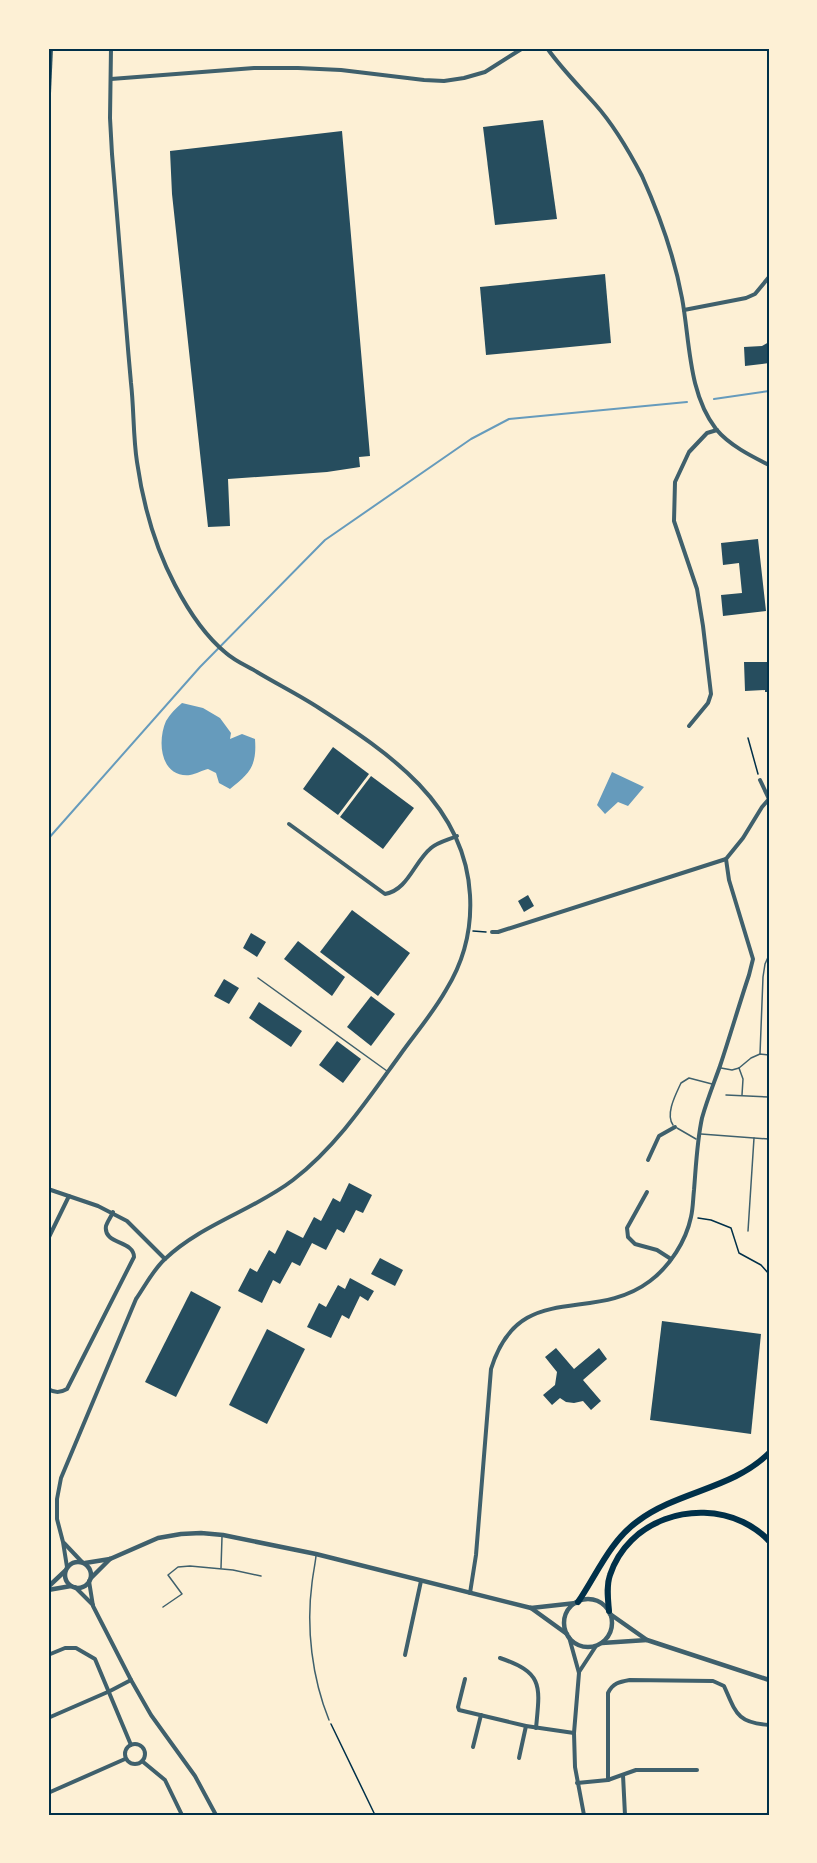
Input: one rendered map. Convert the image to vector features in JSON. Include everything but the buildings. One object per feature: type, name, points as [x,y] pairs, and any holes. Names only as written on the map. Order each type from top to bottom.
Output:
[{"type":"main road","points":[[577,1602],[614,1545],[638,1521],[651,1512],[749,1470],[769,1454]]},
{"type":"main road","points":[[609,1612],[608,1585],[617,1559],[639,1533],[672,1516],[691,1512],[713,1512],[732,1517],[752,1527],[769,1541]]},
{"type":"street","points":[[111,48],[112,154],[136,460],[161,556],[176,587],[202,628],[229,656],[317,707],[381,752],[423,787],[441,808],[457,836],[469,880],[471,910],[469,931],[462,958],[446,992],[352,1120],[290,1183],[196,1236],[165,1259],[150,1277],[136,1299],[61,1478],[57,1499],[57,1519],[63,1542],[66,1579],[93,1606],[150,1714],[195,1776],[216,1815]]},
{"type":"street","points":[[111,79],[254,68],[298,68],[341,70],[444,81],[485,72],[523,48]]},
{"type":"street","points":[[547,48],[557,63],[596,106],[640,173],[666,233],[684,310],[695,382],[702,404],[717,430],[751,456],[769,465]]},
{"type":"street","points":[[684,310],[746,298],[755,294],[769,277]]},
{"type":"street","points":[[689,726],[708,703],[711,694],[704,626],[697,589],[674,520],[675,482],[689,452],[707,433],[717,430]]},
{"type":"street","points":[[492,932],[554,915],[726,859],[769,799],[760,780]]},
{"type":"street","points":[[289,825],[385,894],[393,892],[404,883],[430,848],[457,836]]},
{"type":"street","points":[[470,1593],[476,1555],[490,1369],[504,1338],[525,1317],[550,1308],[626,1296],[650,1281],[678,1249],[691,1217],[699,1134],[703,1116],[753,958],[729,880],[726,859]]},
{"type":"street","points":[[648,1160],[660,1136],[675,1127]]},
{"type":"street","points":[[48,1189],[113,1212],[127,1221],[165,1259]]},
{"type":"street","points":[[646,1192],[627,1228],[628,1237],[635,1244],[657,1250],[671,1259]]},
{"type":"street","points":[[48,1239],[69,1196]]},
{"type":"street","points":[[48,1389],[62,1392],[67,1389],[134,1257],[135,1253],[132,1249],[111,1238],[108,1234],[106,1226],[113,1212]]},
{"type":"street","points":[[48,1589],[73,1562],[84,1563],[110,1559],[158,1538],[201,1533],[223,1535],[316,1554],[531,1608],[592,1600],[598,1602],[647,1640],[769,1680]]},
{"type":"street","points":[[63,1542],[90,1570],[93,1606]]},
{"type":"street","points":[[48,1589],[84,1586],[110,1559]]},
{"type":"street","points":[[405,1655],[421,1581]]},
{"type":"street","points":[[577,1602],[570,1607],[565,1620],[579,1673],[574,1733],[577,1783],[585,1815]]},
{"type":"street","points":[[531,1608],[581,1646],[647,1640]]},
{"type":"street","points":[[579,1673],[598,1645],[610,1634],[612,1620],[609,1612]]},
{"type":"street","points":[[48,1655],[65,1648],[76,1648],[95,1659],[132,1745]]},
{"type":"street","points":[[500,1658],[519,1664],[530,1672],[537,1684],[537,1728]]},
{"type":"street","points":[[465,1679],[459,1710],[526,1726],[574,1733]]},
{"type":"street","points":[[48,1718],[131,1680]]},
{"type":"street","points":[[608,1780],[608,1693],[616,1682],[630,1680],[713,1681],[724,1686],[736,1714],[752,1724],[769,1725]]},
{"type":"street","points":[[473,1747],[482,1715]]},
{"type":"street","points":[[519,1758],[526,1726]]},
{"type":"street","points":[[132,1745],[138,1745],[143,1749],[145,1755],[142,1761],[133,1764],[125,1759],[125,1752],[132,1745]]},
{"type":"street","points":[[48,1793],[125,1759]]},
{"type":"street","points":[[142,1761],[165,1780],[182,1815]]},
{"type":"street","points":[[577,1783],[608,1780],[636,1770],[697,1770]]},
{"type":"street","points":[[623,1775],[625,1815]]},
{"type":"lane","points":[[760,1054],[763,977],[769,955]]},
{"type":"lane","points":[[258,978],[388,1071]]},
{"type":"lane","points":[[719,1068],[732,1070],[760,1054],[769,1055]]},
{"type":"lane","points":[[739,1068],[743,1079],[742,1096]]},
{"type":"lane","points":[[699,1140],[670,1123],[669,1116],[681,1083],[689,1078],[713,1084]]},
{"type":"lane","points":[[726,1095],[769,1097]]},
{"type":"lane","points":[[699,1134],[769,1139]]},
{"type":"lane","points":[[748,1231],[754,1138]]},
{"type":"lane","points":[[221,1569],[223,1535]]},
{"type":"lane","points":[[316,1554],[312,1584],[311,1639],[320,1692],[329,1720]]},
{"type":"lane","points":[[163,1607],[182,1594],[168,1575],[178,1567],[221,1569],[261,1576]]},
{"type":"path","points":[[748,738],[760,780]]},
{"type":"path","points":[[469,931],[492,932]]},
{"type":"path","points":[[691,1217],[711,1220],[731,1228],[740,1253],[761,1265],[769,1274]]},
{"type":"path","points":[[329,1720],[375,1815]]},
{"type":"water","points":[[182,703],[203,708],[220,718],[231,733],[230,739],[242,734],[255,739],[255,756],[251,768],[230,789],[219,783],[216,773],[208,769],[190,775],[172,771],[167,765],[162,748],[163,729],[169,716]]},
{"type":"water","points":[[612,772],[644,787],[628,806],[618,802],[605,814],[597,805]]},
{"type":"waterway","points":[[714,399],[769,391]]},
{"type":"waterway","points":[[48,839],[200,667],[325,540],[471,439],[509,419],[687,402]]}]
